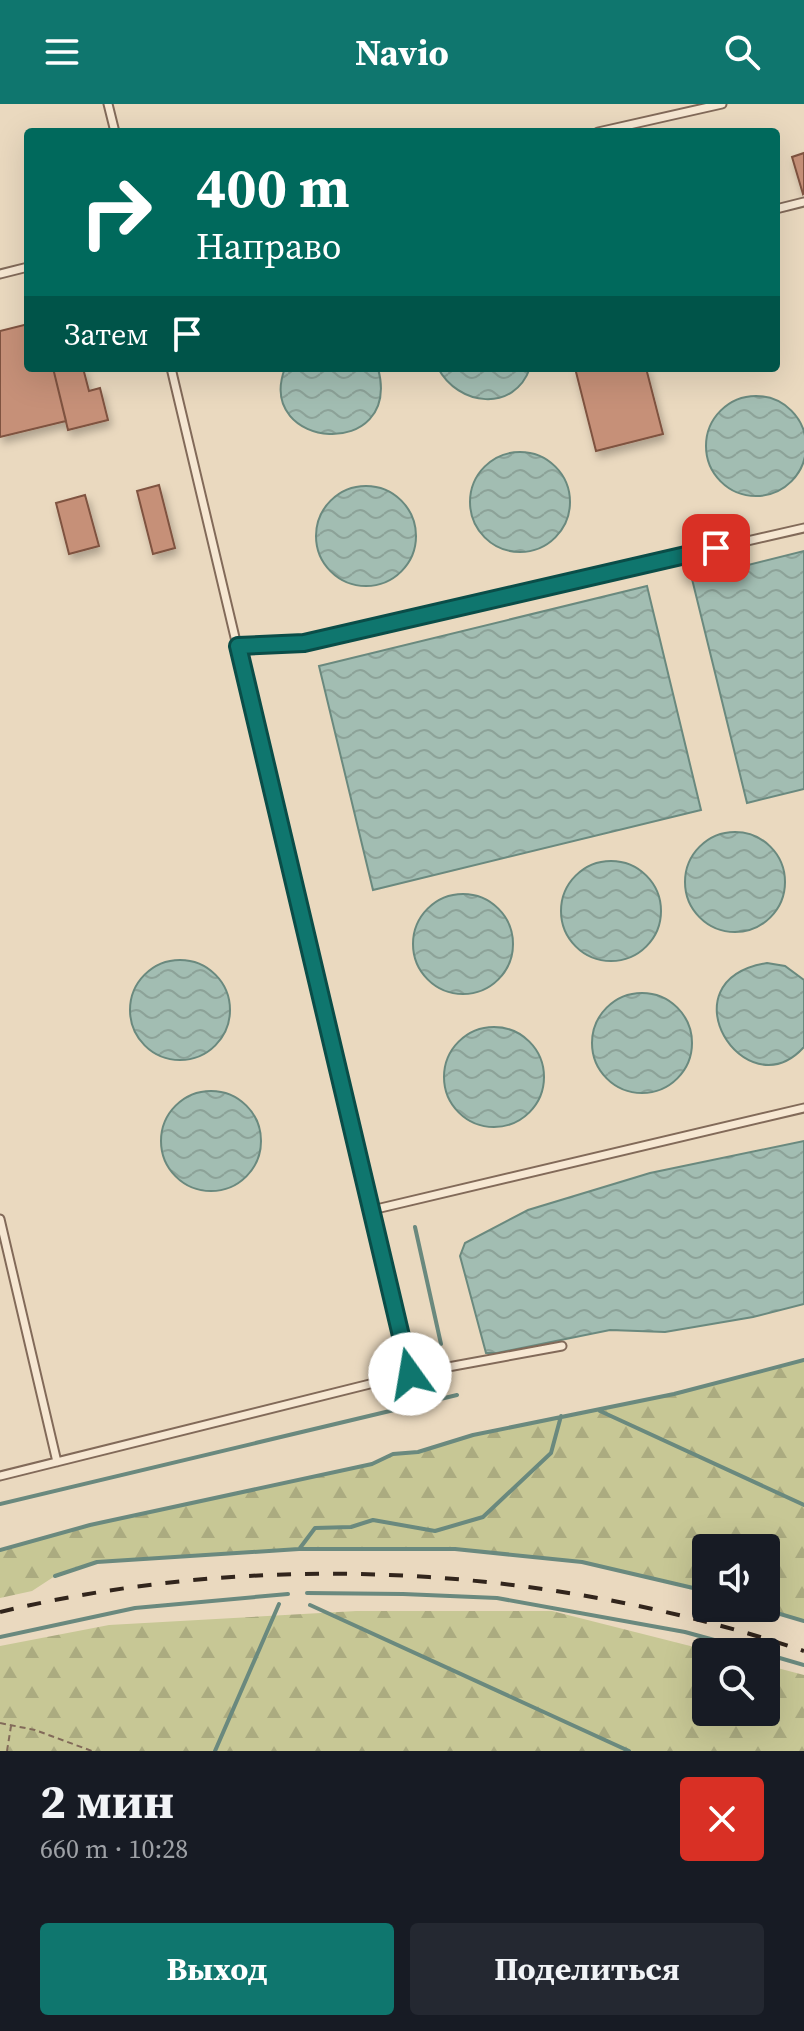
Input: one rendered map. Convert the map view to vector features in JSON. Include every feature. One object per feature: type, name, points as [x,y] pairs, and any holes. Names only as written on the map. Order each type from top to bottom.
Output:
[{"type":"lane","points":[[108,104],[114,128]]},
{"type":"lane","points":[[616,128],[722,104]]},
{"type":"lane","points":[[780,208],[804,202]]},
{"type":"lane","points":[[0,274],[24,268]]},
{"type":"lane","points":[[172,372],[410,1374]]},
{"type":"lane","points":[[238,646],[304,643],[804,528]]},
{"type":"lane","points":[[372,1210],[804,1108]]},
{"type":"lane","points":[[0,1219],[57,1462]]},
{"type":"lane","points":[[0,1476],[410,1374],[562,1346]]},
{"type":"path","points":[[0,1723],[35,1730],[92,1751]]},
{"type":"path","points":[[7,1751],[11,1725]]},
{"type":"green space","points":[[804,1360],[804,1621],[780,1614],[780,1534],[692,1534],[692,1588],[582,1562],[455,1549],[299,1549],[97,1562],[55,1576],[32,1591],[0,1598],[0,1550],[90,1525],[372,1464],[393,1454],[418,1452],[473,1435],[674,1394]]},
{"type":"green space","points":[[356,1611],[552,1611],[692,1646],[692,1726],[780,1726],[780,1669],[804,1675],[804,1751],[0,1751],[0,1646],[109,1625]]},
{"type":"water","points":[[284,372],[378,372],[380,398],[370,419],[351,431],[329,434],[307,429],[290,416],[281,395]]},
{"type":"water","points":[[441,372],[528,372],[512,392],[499,398],[472,397],[447,381]]},
{"type":"water","points":[[756,396],[775,400],[791,411],[802,427],[805,456],[802,465],[791,481],[775,492],[756,496],[737,492],[721,481],[710,465],[706,446],[710,427],[721,411],[737,400]]},
{"type":"water","points":[[520,452],[548,460],[562,474],[570,502],[562,530],[548,544],[520,552],[492,544],[478,530],[470,502],[478,474],[492,460]]},
{"type":"water","points":[[366,486],[385,490],[401,501],[412,517],[416,536],[412,555],[401,571],[385,582],[366,586],[347,582],[331,571],[320,555],[316,536],[320,517],[331,501],[347,490]]},
{"type":"water","points":[[804,551],[804,789],[747,803],[692,579]]},
{"type":"water","points":[[647,586],[701,810],[373,890],[319,666]]},
{"type":"water","points":[[735,832],[763,840],[777,854],[785,882],[777,910],[763,924],[735,932],[707,924],[693,910],[685,882],[693,854],[707,840]]},
{"type":"water","points":[[611,861],[630,865],[646,876],[657,892],[661,911],[657,930],[646,946],[630,957],[611,961],[592,957],[576,946],[565,930],[561,911],[565,892],[576,876],[592,865]]},
{"type":"water","points":[[463,894],[482,898],[498,909],[509,925],[513,944],[509,963],[498,979],[482,990],[463,994],[444,990],[428,979],[417,963],[413,944],[417,925],[428,909],[444,898]]},
{"type":"water","points":[[180,960],[208,968],[222,982],[230,1010],[222,1038],[208,1052],[180,1060],[152,1052],[138,1038],[130,1010],[138,982],[152,968]]},
{"type":"water","points":[[767,963],[785,966],[804,980],[804,1047],[781,1063],[759,1064],[739,1053],[724,1036],[717,1014],[720,992],[736,974]]},
{"type":"water","points":[[642,993],[670,1001],[684,1015],[692,1043],[684,1071],[670,1085],[642,1093],[614,1085],[600,1071],[592,1043],[600,1015],[614,1001]]},
{"type":"water","points":[[494,1027],[522,1035],[536,1049],[544,1077],[536,1105],[522,1119],[494,1127],[466,1119],[452,1105],[444,1077],[452,1049],[466,1035]]},
{"type":"water","points":[[211,1091],[230,1095],[246,1106],[257,1122],[261,1141],[257,1160],[246,1176],[230,1187],[211,1191],[192,1187],[176,1176],[165,1160],[161,1141],[165,1122],[176,1106],[192,1095]]},
{"type":"water","points":[[804,1141],[804,1304],[753,1317],[665,1332],[610,1330],[486,1353],[460,1256],[465,1243],[528,1210],[650,1173]]},
{"type":"building","points":[[804,153],[804,193],[803,194],[792,157]]},
{"type":"building","points":[[24,325],[24,372],[54,372],[66,421],[0,437],[0,331]]},
{"type":"building","points":[[54,372],[84,372],[89,391],[100,388],[108,420],[68,430]]},
{"type":"building","points":[[576,372],[647,372],[663,434],[596,451]]},
{"type":"building","points":[[159,485],[175,548],[153,554],[137,491]]},
{"type":"building","points":[[85,495],[99,546],[69,554],[56,503]]},
{"type":"waterway","points":[[415,1227],[441,1344]]},
{"type":"waterway","points":[[0,1550],[90,1525],[372,1464],[393,1454],[418,1452],[473,1435],[674,1394],[804,1360]]},
{"type":"waterway","points":[[0,1504],[457,1395]]},
{"type":"waterway","points":[[600,1411],[804,1505]]},
{"type":"waterway","points":[[300,1548],[315,1528],[351,1527],[373,1520],[435,1531],[483,1517],[551,1453],[561,1416]]},
{"type":"waterway","points":[[55,1576],[97,1562],[299,1549],[455,1549],[582,1562],[692,1588]]},
{"type":"waterway","points":[[307,1593],[497,1598],[707,1638]]},
{"type":"waterway","points":[[0,1637],[135,1608],[288,1594]]},
{"type":"waterway","points":[[215,1751],[279,1604]]},
{"type":"waterway","points":[[310,1605],[629,1751]]},
{"type":"waterway","points":[[780,1614],[804,1621]]},
{"type":"waterway","points":[[780,1658],[804,1665]]},
{"type":"railway","points":[[0,1612],[100,1592],[201,1579],[302,1574],[405,1576],[506,1584],[607,1600],[707,1622],[804,1651]]},
{"type":"route","points":[[410,1374],[238,646],[304,643],[716,548]]}]
